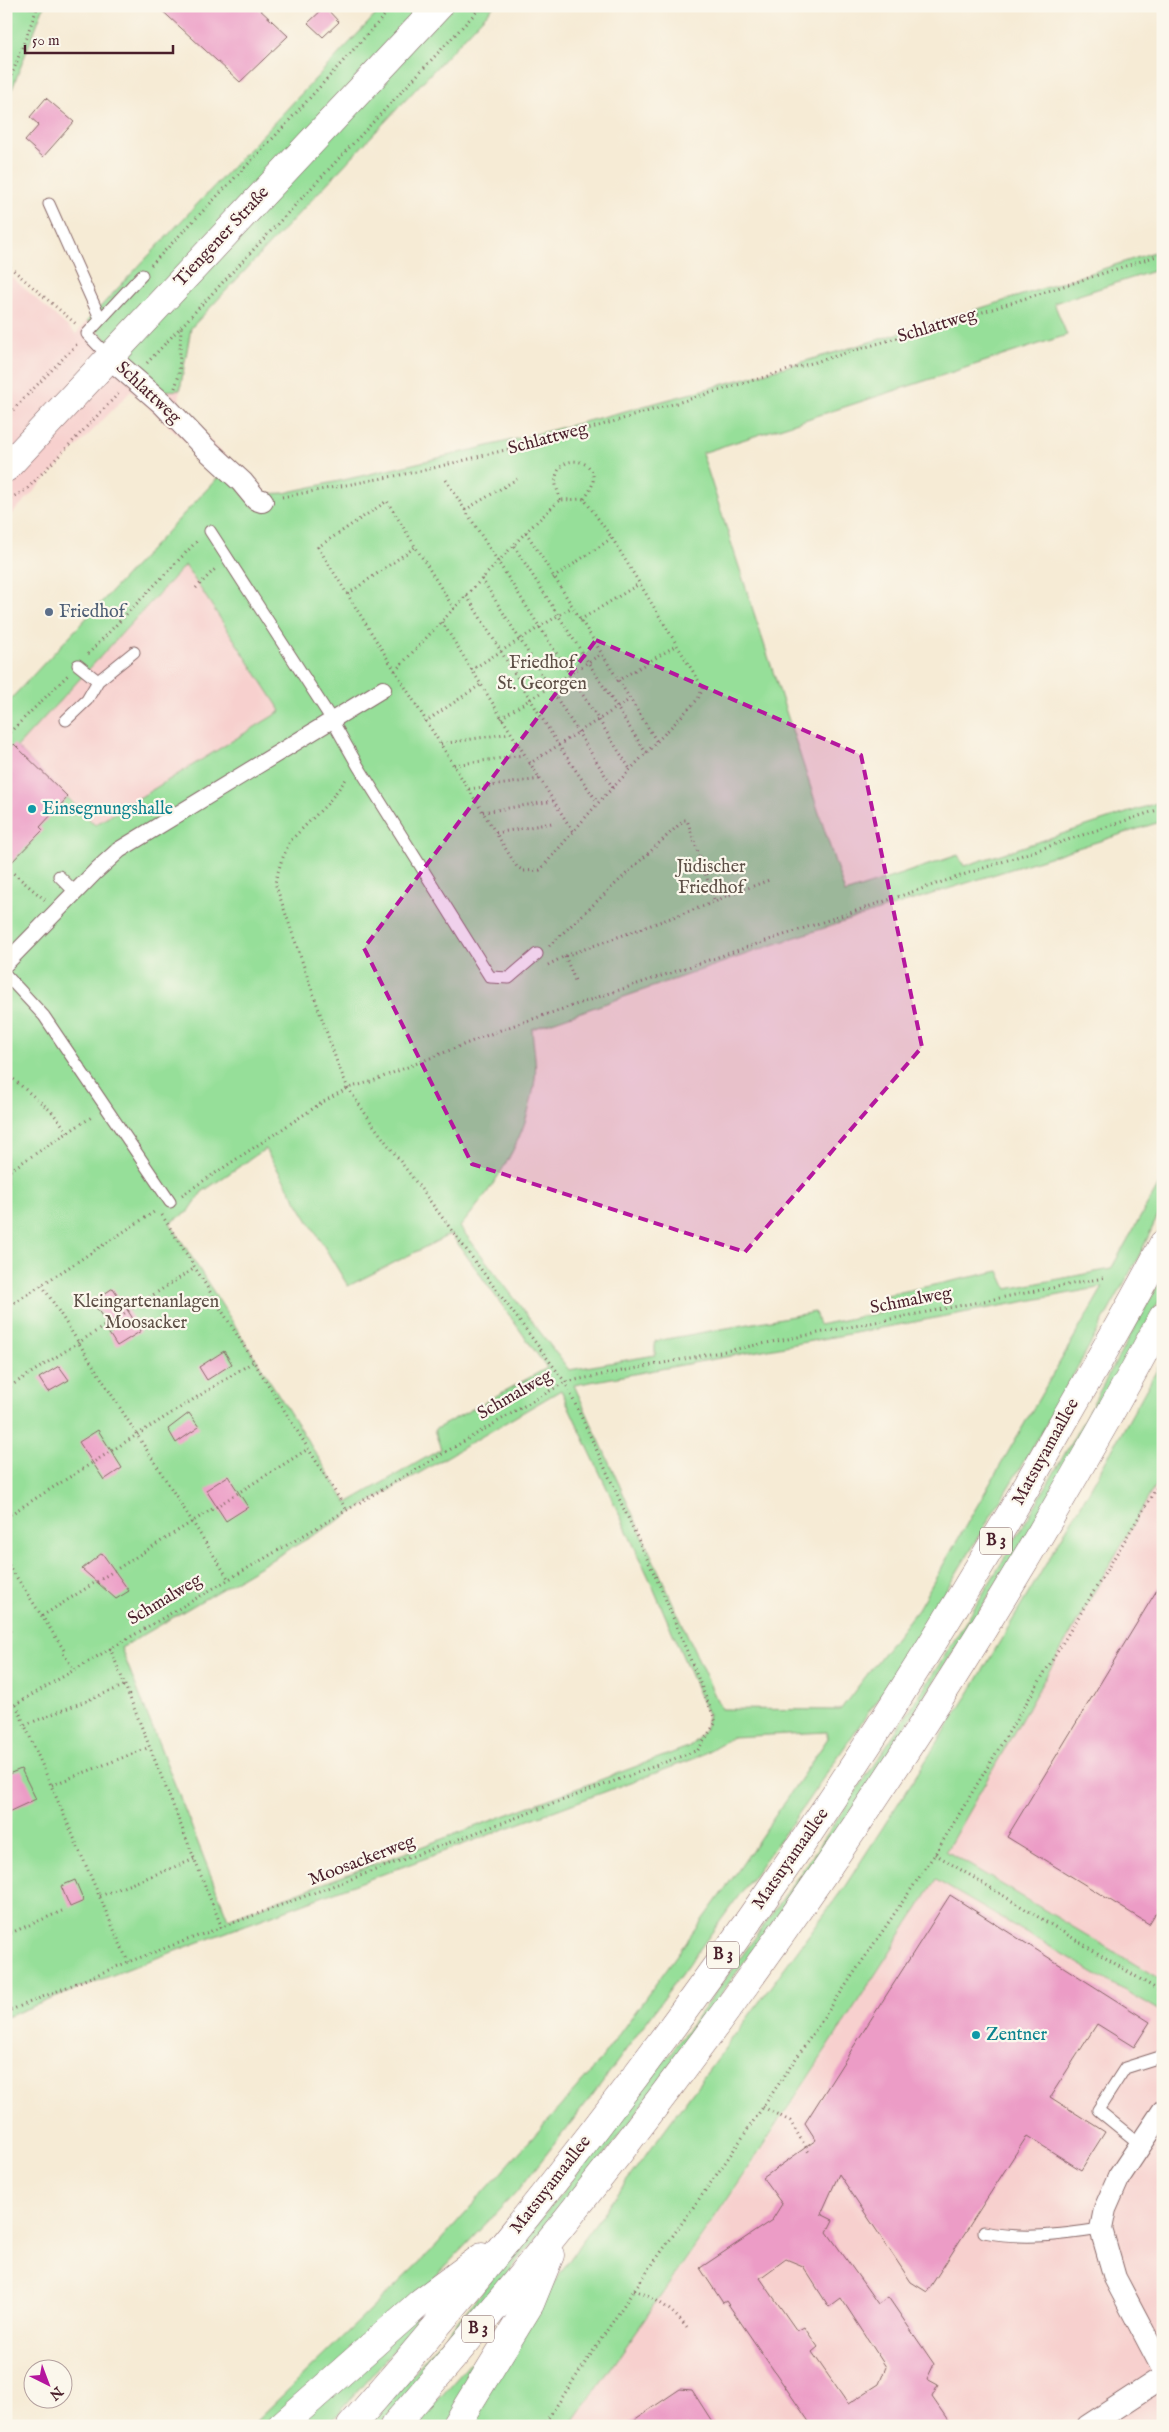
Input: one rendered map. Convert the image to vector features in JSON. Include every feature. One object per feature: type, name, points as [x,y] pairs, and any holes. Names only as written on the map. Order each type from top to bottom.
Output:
[{"type":"main road","name":"Tiengener Straße","points":[[6,468],[439,6]]},
{"type":"main road","name":"Matsuyamaallee","points":[[351,2426],[442,2322],[512,2236],[693,1997],[833,1799],[990,1553],[1163,1244]]},
{"type":"main road","name":"Matsuyamaallee","points":[[394,2426],[560,2230],[714,2030],[868,1810],[1051,1517],[1163,1317]]},
{"type":"main road","points":[[455,2426],[530,2304],[560,2230]]},
{"type":"main road","points":[[281,2426],[421,2302],[512,2236]]},
{"type":"street","name":"Schlattweg","points":[[109,357],[163,404],[205,448],[242,482],[256,499],[262,501]]},
{"type":"street","points":[[6,963],[119,850],[383,689]]},
{"type":"street","points":[[1163,2111],[1119,2177],[1105,2208],[1101,2229],[1115,2278],[1163,2369]]},
{"type":"street","points":[[1088,2426],[1163,2377]]},
{"type":"lane","points":[[49,204],[100,318]]},
{"type":"lane","points":[[87,334],[142,275]]},
{"type":"lane","name":"Schlattweg","points":[[87,334],[109,357]]},
{"type":"lane","points":[[210,531],[332,720],[358,766],[490,977],[509,978],[538,955]]},
{"type":"lane","points":[[66,720],[87,700],[98,681],[134,652]]},
{"type":"lane","points":[[78,665],[98,681]]},
{"type":"lane","points":[[59,876],[75,892]]},
{"type":"lane","points":[[6,975],[44,1016],[170,1202]]},
{"type":"lane","points":[[1140,2145],[1098,2110],[1125,2068],[1163,2056]]},
{"type":"lane","points":[[984,2232],[1006,2236],[1050,2236],[1101,2229]]},
{"type":"path","points":[[6,90],[38,6]]},
{"type":"path","points":[[142,275],[277,134],[393,6]]},
{"type":"path","points":[[6,501],[27,489],[482,6]]},
{"type":"path","name":"Schlattweg","points":[[262,501],[421,471],[585,430],[961,319],[1163,254]]},
{"type":"path","points":[[6,264],[87,334],[6,417]]},
{"type":"path","points":[[163,404],[174,392],[179,375],[181,326]]},
{"type":"path","points":[[383,689],[395,670],[499,563],[526,532],[560,500],[584,499],[592,489],[593,474],[586,464],[574,461],[563,465],[556,475],[560,500]]},
{"type":"path","points":[[465,510],[517,479]]},
{"type":"path","points":[[446,480],[630,769]]},
{"type":"path","points":[[454,609],[387,502],[318,547],[395,670],[425,722],[441,744],[517,867],[531,871],[540,870],[598,803],[698,700],[703,688],[612,538],[584,499]]},
{"type":"path","points":[[6,736],[78,665],[189,547],[210,531]]},
{"type":"path","points":[[526,532],[629,700],[657,742]]},
{"type":"path","points":[[554,578],[612,538]]},
{"type":"path","points":[[348,594],[415,546]]},
{"type":"path","points":[[514,546],[559,614],[646,754]]},
{"type":"path","points":[[196,588],[226,558]]},
{"type":"path","points":[[482,580],[613,788]]},
{"type":"path","points":[[580,620],[639,584]]},
{"type":"path","points":[[467,596],[532,699],[559,746],[598,803]]},
{"type":"path","points":[[471,670],[572,607]]},
{"type":"path","points":[[442,622],[572,832]]},
{"type":"path","points":[[618,681],[678,645]]},
{"type":"path","points":[[501,718],[601,654]]},
{"type":"path","points":[[425,722],[480,685]]},
{"type":"path","points":[[529,764],[629,700]]},
{"type":"path","points":[[441,744],[510,733]]},
{"type":"path","points":[[454,765],[523,755]]},
{"type":"path","points":[[358,766],[327,804],[290,841],[280,862],[275,883],[338,1065],[348,1088],[371,1122],[565,1382]]},
{"type":"path","points":[[469,789],[540,780]]},
{"type":"path","points":[[483,812],[553,801]]},
{"type":"path","points":[[6,1308],[294,1120],[348,1088],[370,1082],[504,1029],[1163,808]]},
{"type":"path","points":[[715,902],[687,820],[684,820],[538,955],[548,965],[564,956],[715,902],[769,880]]},
{"type":"path","points":[[496,833],[552,823]]},
{"type":"path","points":[[6,866],[57,910]]},
{"type":"path","points":[[564,956],[576,983]]},
{"type":"path","points":[[6,1072],[51,1111],[69,1134]]},
{"type":"path","points":[[6,1173],[69,1134],[90,1117]]},
{"type":"path","points":[[158,1210],[346,1509]]},
{"type":"path","points":[[6,1389],[195,1268]]},
{"type":"path","name":"Schmalweg","points":[[6,1710],[565,1382],[1102,1278]]},
{"type":"path","points":[[42,1285],[228,1578]]},
{"type":"path","points":[[6,1517],[253,1362]]},
{"type":"path","name":"Moosackerweg","points":[[6,2012],[128,1962],[698,1750],[716,1722],[663,1593],[565,1382]]},
{"type":"path","points":[[42,1616],[308,1449]]},
{"type":"path","points":[[543,2426],[634,2290],[763,2107],[935,1854],[1163,1477]]},
{"type":"path","points":[[6,1561],[74,1670]]},
{"type":"path","points":[[6,1632],[11,1630]]},
{"type":"path","points":[[110,1648],[222,1928]]},
{"type":"path","points":[[25,1725],[126,1685]]},
{"type":"path","points":[[16,1704],[128,1962]]},
{"type":"path","points":[[52,1785],[150,1747]]},
{"type":"path","points":[[935,1854],[1163,1993]]},
{"type":"path","points":[[100,1896],[194,1859]]},
{"type":"path","points":[[6,1935],[62,1911]]},
{"type":"path","points":[[763,2107],[790,2121],[810,2154]]},
{"type":"path","points":[[634,2290],[658,2300],[675,2313],[687,2328]]},
{"type":"highlighted area","points":[[596,640],[861,755],[922,1047],[745,1252],[472,1164],[364,948]]},
{"type":"shaded area","points":[[6,272],[76,334],[87,321],[162,391],[180,390],[179,401],[204,435],[265,494],[266,512],[252,506],[131,391],[6,520]]},
{"type":"shaded area","points":[[185,565],[282,711],[95,825],[17,747]]},
{"type":"shaded area","points":[[1163,1472],[1163,1981],[946,1851]]},
{"type":"shaded area","points":[[936,1880],[1163,2013],[1163,2426],[570,2426],[680,2270],[791,2106]]},
{"type":"green space","points":[[6,6],[44,6],[6,105]]},
{"type":"green space","points":[[384,6],[494,6],[191,328],[180,390],[162,391],[87,321]]},
{"type":"green space","points":[[1163,249],[1163,268],[1054,303],[1067,335],[702,453],[845,893],[958,855],[964,866],[1163,801],[1163,821],[793,938],[532,1029],[535,1079],[526,1120],[509,1158],[498,1176],[460,1227],[569,1370],[655,1355],[655,1341],[815,1312],[819,1325],[892,1310],[887,1295],[999,1271],[1007,1289],[1111,1269],[1163,1177],[1163,1205],[1139,1256],[1044,1428],[901,1665],[795,1819],[598,2088],[520,2188],[436,2276],[429,2310],[327,2426],[251,2426],[432,2250],[593,2070],[737,1872],[828,1738],[826,1732],[732,1737],[696,1758],[143,1963],[6,2017],[6,704],[224,471],[252,506],[266,512],[265,494],[284,493],[395,468],[617,413],[836,352],[1054,285]],"holes":[[[185,565],[281,711],[95,825],[17,747]],[[265,1149],[348,1286],[451,1234],[547,1368],[434,1430],[441,1449],[347,1503],[170,1223],[189,1211],[202,1192]],[[1103,1287],[919,1607],[840,1710],[721,1709],[574,1385]],[[561,1390],[649,1578],[708,1715],[702,1733],[688,1747],[228,1919],[121,1648]]]},
{"type":"green space","points":[[1163,1276],[1163,1294],[1028,1534],[854,1808],[625,2129],[442,2354],[379,2426],[368,2426],[495,2275],[618,2121],[736,1963],[849,1802],[981,1598],[1058,1466]]},
{"type":"green space","points":[[1163,1359],[1163,1472],[946,1851],[1163,1981],[1163,2013],[936,1880],[756,2155],[570,2426],[415,2426],[495,2335],[536,2311],[580,2244],[845,1886],[970,1692],[1088,1493]]},
{"type":"building","points":[[157,6],[256,6],[288,36],[240,82]]},
{"type":"building","points":[[325,7],[339,22],[323,37],[308,23]]},
{"type":"building","points":[[46,98],[74,122],[43,157],[25,141],[39,125],[30,117]]},
{"type":"building","name":"Einsegnungshalle","points":[[14,744],[68,797],[40,827],[43,830],[6,868],[6,752]]},
{"type":"building","points":[[113,1288],[141,1331],[117,1346],[108,1332],[112,1330],[92,1302]]},
{"type":"building","points":[[224,1351],[232,1364],[207,1380],[199,1367]]},
{"type":"building","points":[[59,1366],[69,1380],[48,1392],[39,1378]]},
{"type":"building","points":[[189,1413],[199,1427],[176,1443],[168,1429]]},
{"type":"building","points":[[98,1430],[122,1468],[104,1480],[79,1442]]},
{"type":"building","points":[[228,1476],[248,1507],[226,1521],[206,1490]]},
{"type":"building","points":[[102,1553],[129,1591],[116,1599],[82,1569]]},
{"type":"building","points":[[1163,1580],[1163,1901],[1149,1924],[1007,1837]]},
{"type":"building","points":[[21,1769],[36,1799],[6,1813],[6,1775]]},
{"type":"building","points":[[75,1880],[84,1901],[70,1907],[61,1886]]},
{"type":"building","points":[[950,1895],[1150,2022],[1134,2047],[1097,2024],[1050,2097],[1105,2132],[1081,2170],[1027,2136],[927,2292],[911,2282],[839,2174],[821,2214],[833,2220],[827,2232],[878,2304],[888,2297],[934,2364],[927,2379],[938,2385],[932,2397],[952,2426],[812,2426],[726,2301],[723,2303],[700,2268],[772,2220],[782,2204],[763,2178],[816,2140],[805,2123]],"holes":[[[786,2259],[803,2266],[829,2307],[841,2298],[886,2367],[879,2384],[848,2404],[812,2352],[818,2347],[804,2327],[797,2331],[760,2278]]]},
{"type":"building","points":[[680,2389],[692,2390],[715,2426],[625,2426]]},
{"type":"place","name":"Friedhof","points":[[49,612]]},
{"type":"place","name":"Einsegnungshalle","points":[[32,809]]},
{"type":"place","name":"Zentner","points":[[976,2035]]},
{"type":"park label","name":"Friedhof St. Georgen","points":[[542,673]]},
{"type":"park label","name":"Jüdischer Friedhof","points":[[711,878]]},
{"type":"park label","name":"Kleingartenanlagen Moosacker","points":[[146,1312]]}]
